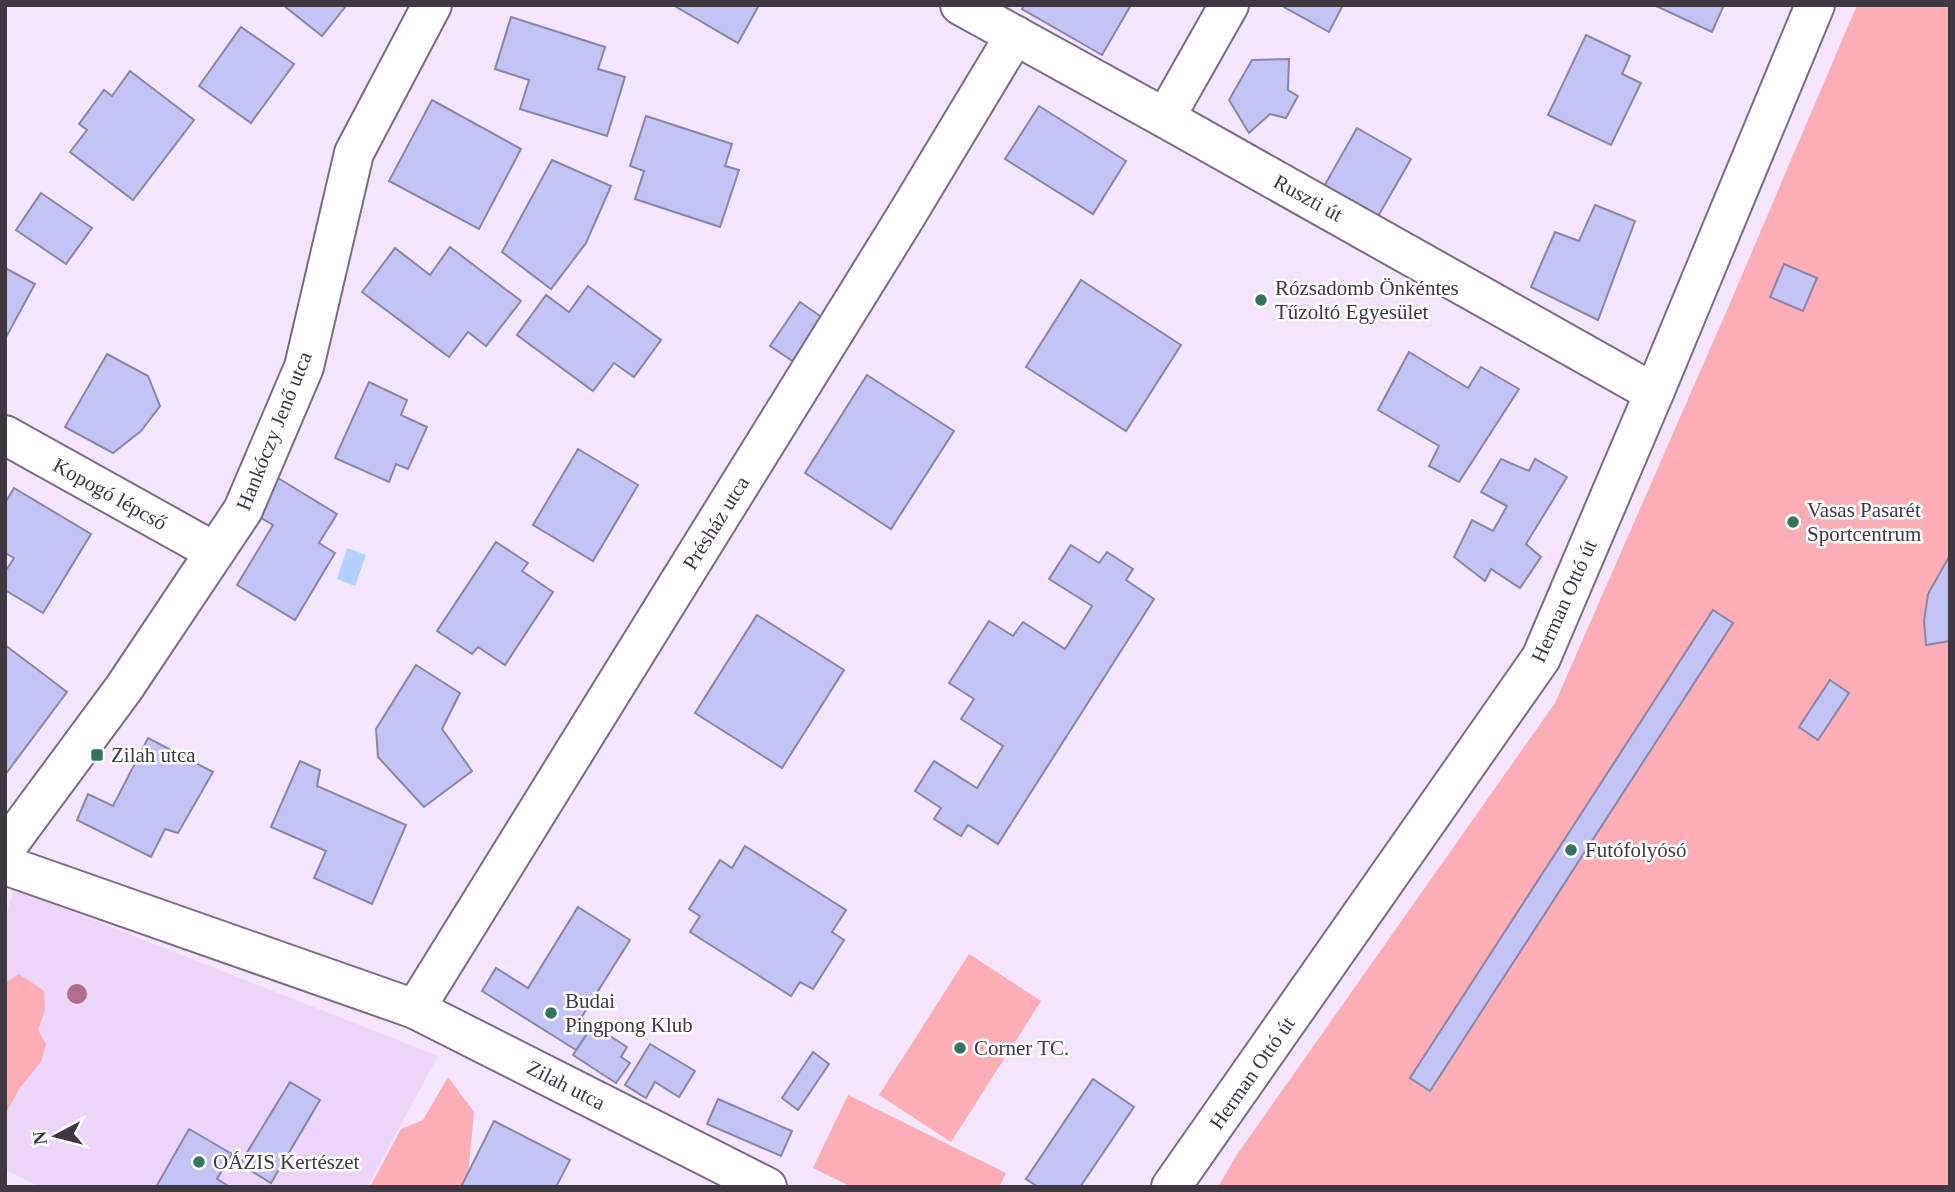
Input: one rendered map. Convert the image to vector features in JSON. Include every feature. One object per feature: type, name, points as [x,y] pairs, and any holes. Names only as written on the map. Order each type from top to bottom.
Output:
[{"type":"street","name":"Hankóczy Jenő utca","points":[[5,849],[124,688],[243,510],[304,367],[354,153],[432,5]]},
{"type":"street","name":"Ruszti út","points":[[960,5],[1654,393]]},
{"type":"street","points":[[1165,118],[1229,5]]},
{"type":"street","name":"Herman Ottó út","points":[[1170,1182],[1541,658],[1815,5]]},
{"type":"street","name":"Présház utca","points":[[415,1010],[1016,35]]},
{"type":"street","name":"Kopogó lépcső","points":[[5,435],[215,552]]},
{"type":"street","name":"Zilah utca","points":[[5,865],[415,1010],[766,1187]]},
{"type":"shaded area","name":"Vasas Pasarét Sportcentrum","points":[[1857,5],[1950,5],[1950,1187],[1218,1187],[1236,1156],[1555,703]]},
{"type":"shaded area","points":[[14,889],[438,1056],[367,1187],[40,1187],[5,1169],[5,919]]},
{"type":"shaded area","name":"Corner TC.","points":[[969,954],[1041,1001],[951,1142],[879,1095]]},
{"type":"shaded area","points":[[19,974],[44,991],[45,1010],[38,1030],[46,1044],[41,1062],[19,1089],[5,1115],[5,983]]},
{"type":"shaded area","points":[[448,1077],[474,1112],[467,1187],[370,1187],[401,1129],[423,1120]]},
{"type":"shaded area","points":[[848,1095],[1006,1173],[999,1187],[852,1187],[813,1168]]},
{"type":"water","points":[[347,548],[366,555],[355,586],[337,579]]},
{"type":"building","points":[[283,5],[343,5],[345,7],[322,36]]},
{"type":"building","points":[[673,5],[759,5],[738,43]]},
{"type":"building","points":[[1024,5],[1131,5],[1102,55],[1022,9]]},
{"type":"building","points":[[1343,5],[1329,32],[1284,7]]},
{"type":"building","points":[[1654,5],[1724,5],[1712,32]]},
{"type":"building","points":[[511,17],[605,47],[598,69],[625,77],[607,136],[520,109],[529,80],[495,69]]},
{"type":"building","points":[[241,27],[294,64],[251,123],[199,86]]},
{"type":"building","points":[[1586,35],[1630,56],[1622,74],[1641,83],[1611,145],[1548,115]]},
{"type":"building","points":[[1289,59],[1288,90],[1298,96],[1286,118],[1270,114],[1249,133],[1229,100],[1252,60]]},
{"type":"building","points":[[130,71],[194,120],[133,200],[70,152],[87,130],[79,124],[104,90],[112,96]]},
{"type":"building","points":[[432,100],[521,149],[479,229],[389,181]]},
{"type":"building","points":[[1039,106],[1126,161],[1093,214],[1005,159]]},
{"type":"building","points":[[646,116],[732,144],[725,166],[739,170],[720,227],[635,199],[644,171],[630,166]]},
{"type":"building","points":[[1357,128],[1411,159],[1377,218],[1323,188]]},
{"type":"building","points":[[552,160],[611,186],[586,243],[551,289],[502,252]]},
{"type":"building","points":[[41,193],[92,228],[66,264],[16,230]]},
{"type":"building","points":[[1595,205],[1635,221],[1598,320],[1531,287],[1555,232],[1579,241]]},
{"type":"building","points":[[450,247],[521,301],[486,346],[468,332],[449,357],[362,292],[395,248],[430,275]]},
{"type":"building","points":[[1784,264],[1817,278],[1803,311],[1770,297]]},
{"type":"building","points":[[5,268],[35,284],[5,339]]},
{"type":"building","points":[[1081,280],[1181,345],[1126,431],[1026,367]]},
{"type":"building","points":[[588,286],[661,340],[634,377],[614,363],[593,391],[517,335],[546,295],[569,312]]},
{"type":"building","points":[[800,302],[823,318],[794,362],[770,346]]},
{"type":"building","points":[[1409,352],[1468,388],[1481,367],[1519,389],[1459,482],[1429,466],[1439,446],[1378,410]]},
{"type":"building","points":[[107,354],[148,376],[160,406],[141,431],[113,453],[65,427]]},
{"type":"building","points":[[867,375],[954,431],[891,529],[805,473]]},
{"type":"building","points":[[369,382],[407,400],[401,415],[427,427],[408,469],[396,464],[389,482],[335,458]]},
{"type":"building","points":[[578,449],[638,485],[593,561],[533,525]]},
{"type":"building","points":[[1501,459],[1529,471],[1535,459],[1567,477],[1526,544],[1541,557],[1520,588],[1491,569],[1485,581],[1454,557],[1472,520],[1493,531],[1507,506],[1481,492]]},
{"type":"building","points":[[273,475],[337,514],[319,543],[335,553],[295,620],[237,585],[273,525],[251,512]]},
{"type":"building","points":[[14,488],[91,534],[43,613],[5,590],[5,572],[14,558],[5,553],[5,503]]},
{"type":"building","points":[[496,542],[528,563],[522,571],[553,592],[505,665],[478,647],[472,654],[437,631]]},
{"type":"building","points":[[1071,545],[1099,563],[1107,552],[1133,569],[1126,580],[1154,599],[998,844],[968,825],[961,836],[934,819],[941,808],[915,791],[934,761],[977,788],[1003,746],[961,719],[974,699],[949,683],[989,621],[1013,636],[1023,622],[1065,649],[1092,606],[1049,579]]},
{"type":"building","points":[[1950,555],[1950,641],[1926,645],[1924,621],[1928,594]]},
{"type":"building","name":"Futófolyósó","points":[[1713,610],[1733,623],[1430,1091],[1410,1078]]},
{"type":"building","points":[[757,615],[844,670],[782,768],[695,713]]},
{"type":"building","points":[[5,645],[67,692],[5,775]]},
{"type":"building","points":[[416,665],[460,693],[442,729],[472,771],[424,807],[378,757],[376,729]]},
{"type":"building","points":[[1830,680],[1849,693],[1818,740],[1799,727]]},
{"type":"building","points":[[148,738],[213,772],[178,833],[165,829],[151,857],[77,820],[88,794],[113,806]]},
{"type":"building","points":[[300,761],[320,770],[317,786],[406,825],[372,904],[314,878],[326,851],[271,827]]},
{"type":"building","points":[[745,846],[846,910],[832,932],[844,940],[813,989],[800,982],[791,996],[690,932],[700,916],[689,909],[720,860],[732,868]]},
{"type":"building","points":[[578,907],[630,940],[581,1018],[593,1025],[576,1050],[482,991],[496,968],[528,988]]},
{"type":"building","points":[[593,1025],[627,1047],[621,1057],[630,1063],[616,1083],[573,1055]]},
{"type":"building","points":[[650,1044],[695,1071],[679,1097],[655,1082],[646,1098],[625,1085]]},
{"type":"building","points":[[813,1052],[829,1064],[798,1110],[782,1098]]},
{"type":"building","points":[[1093,1079],[1134,1107],[1080,1187],[1038,1187],[1026,1179]]},
{"type":"building","points":[[290,1082],[320,1100],[271,1183],[240,1164]]},
{"type":"building","points":[[718,1099],[792,1131],[781,1156],[707,1124]]},
{"type":"building","points":[[494,1121],[570,1160],[556,1187],[461,1187]]},
{"type":"building","points":[[189,1129],[232,1154],[217,1179],[230,1187],[156,1187]]},
{"type":"place","name":"Rózsadomb Önkéntes Tűzoltó Egyesület","points":[[1261,300]]},
{"type":"place","name":"Vasas Pasarét Sportcentrum","points":[[1793,522]]},
{"type":"place","name":"Zilah utca","points":[[97,755]]},
{"type":"place","name":"Futófolyósó","points":[[1571,850]]},
{"type":"place","name":"Budai Pingpong Klub","points":[[551,1013]]},
{"type":"place","name":"Corner TC.","points":[[960,1048]]},
{"type":"place","name":"OÁZIS Kertészet","points":[[199,1162]]}]
